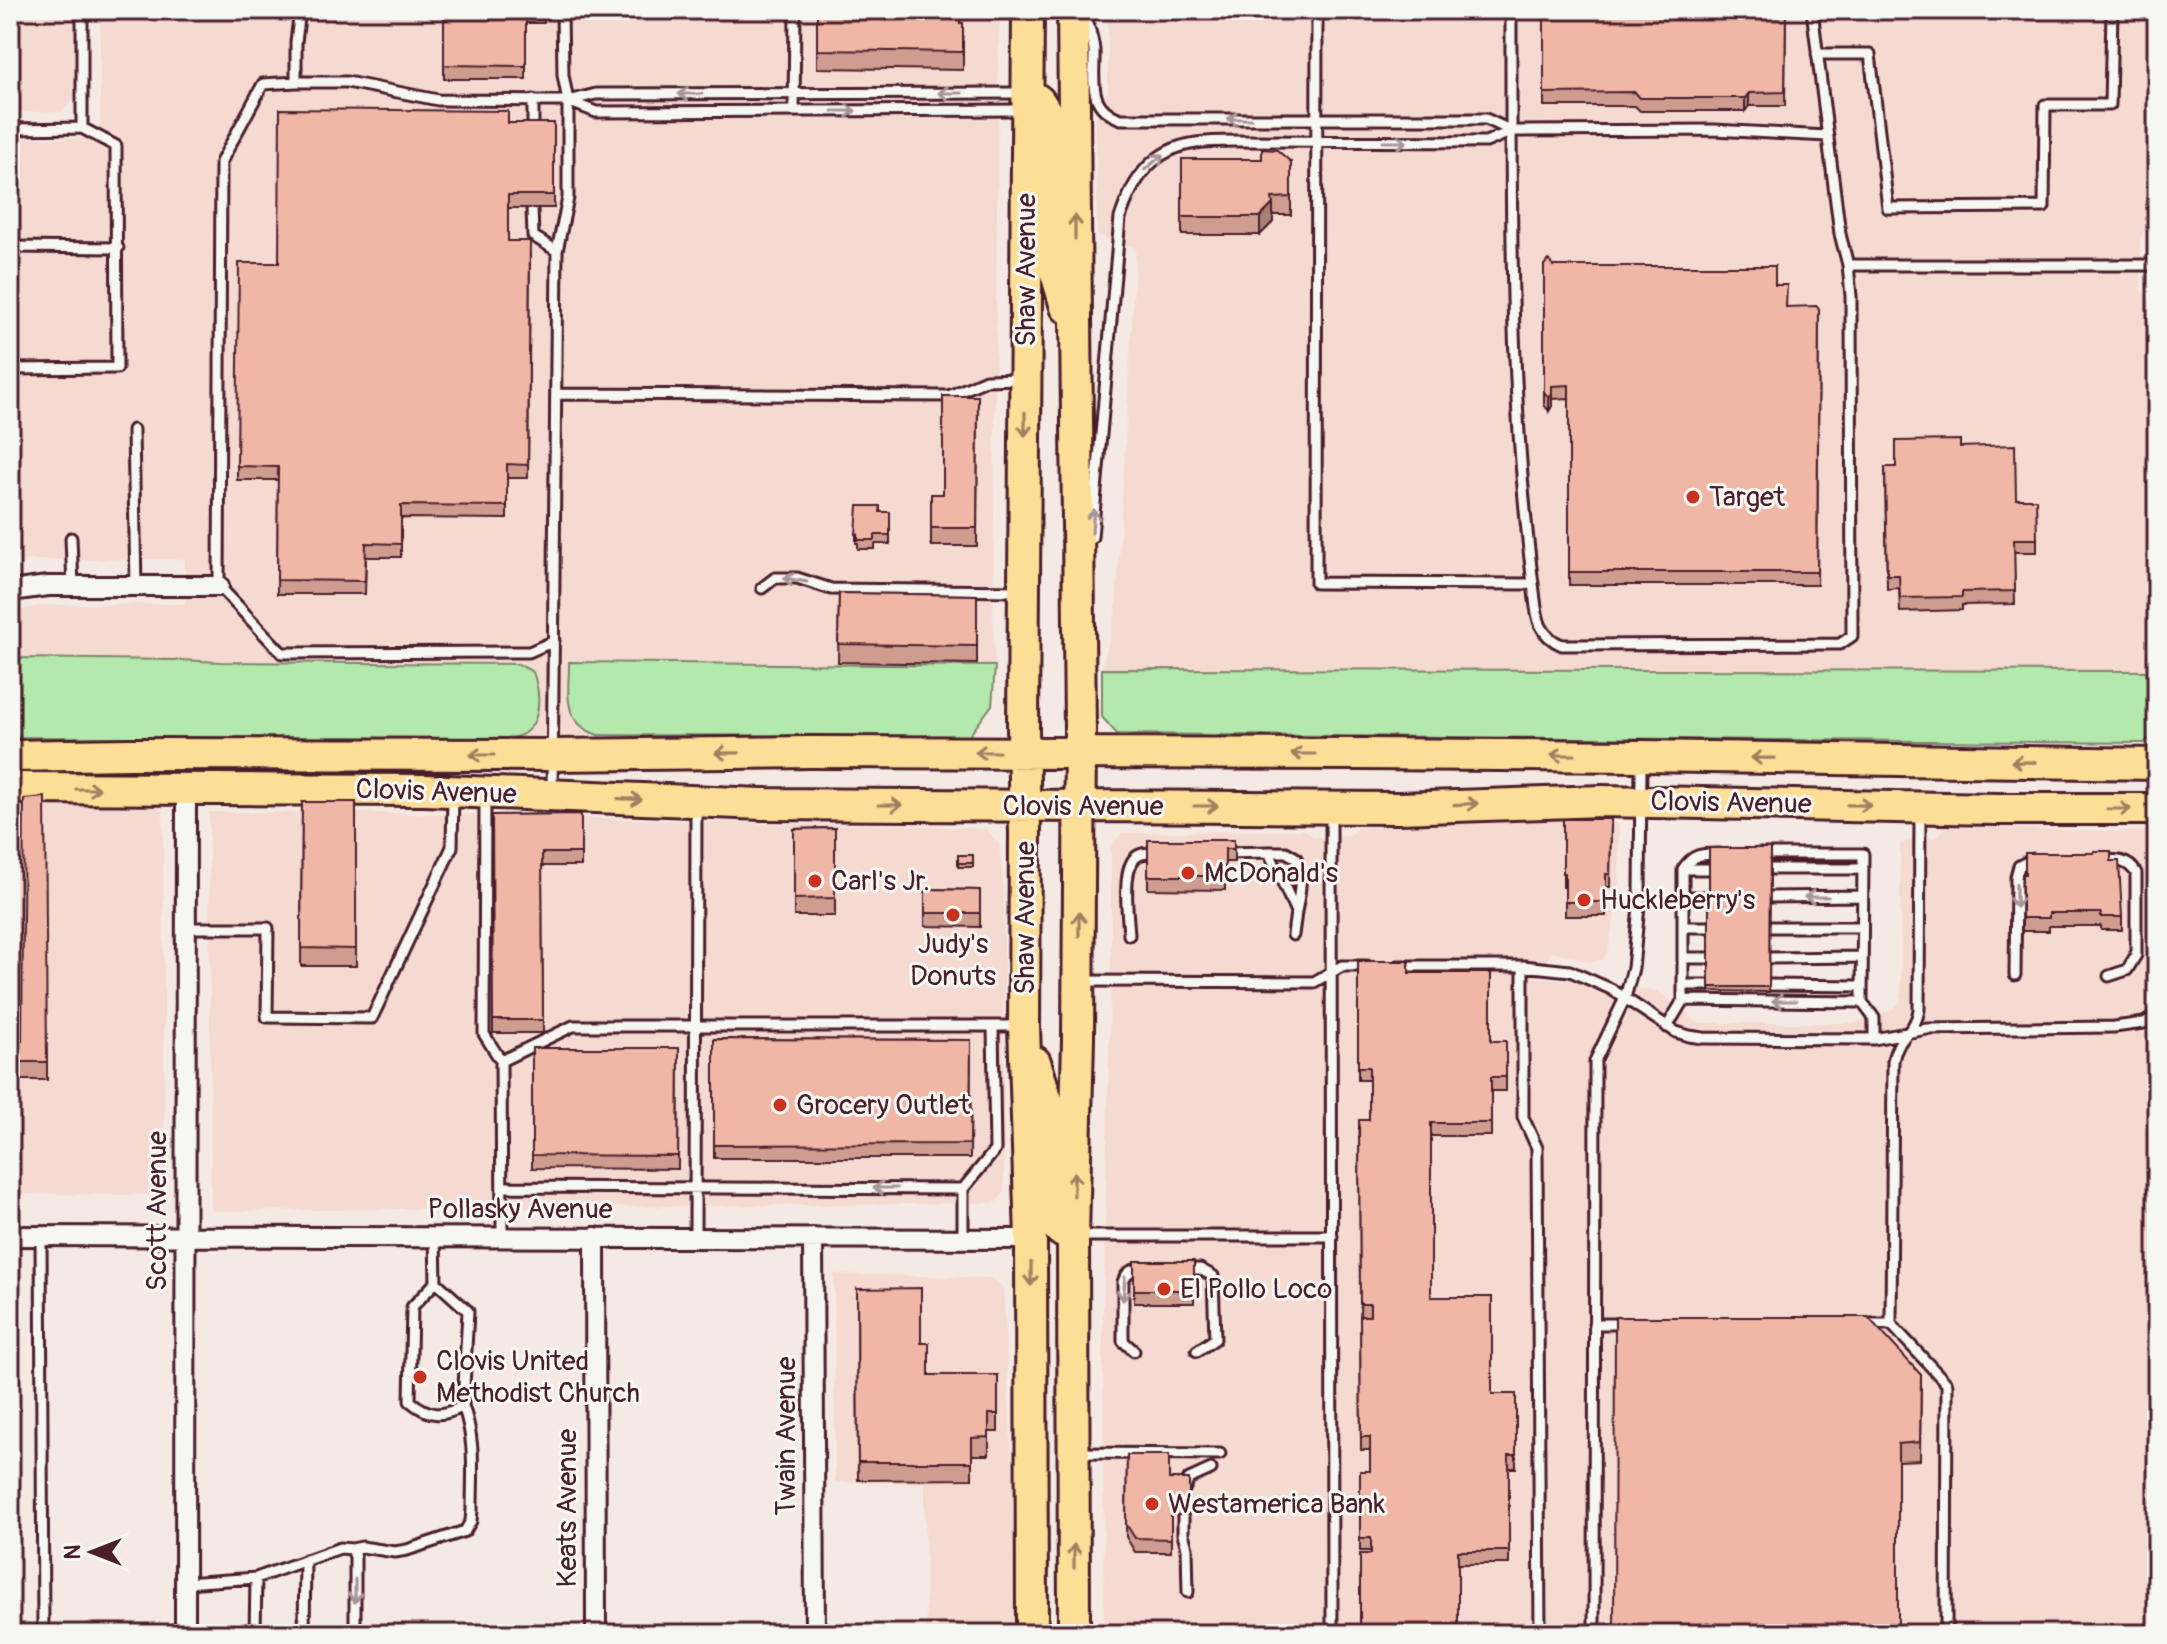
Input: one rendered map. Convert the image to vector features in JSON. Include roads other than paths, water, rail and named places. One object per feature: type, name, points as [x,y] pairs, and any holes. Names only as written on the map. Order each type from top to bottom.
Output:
[{"type":"main road","name":"Shaw Avenue","points":[[1028,10],[1024,1026],[1031,1239],[1032,1634]]},
{"type":"main road","name":"Shaw Avenue","points":[[1073,10],[1080,683],[1073,1236],[1074,1634]]},
{"type":"main road","points":[[1027,102],[1039,101],[1049,117],[1053,263],[1075,339]]},
{"type":"main road","name":"Clovis Avenue","points":[[10,756],[1080,753],[1641,756],[2157,764]]},
{"type":"main road","points":[[10,770],[130,754]]},
{"type":"main road","points":[[186,789],[205,774],[305,774],[412,755]]},
{"type":"main road","name":"Clovis Avenue","points":[[10,788],[453,792],[762,804],[1399,808],[1641,801],[2157,809]]},
{"type":"main road","points":[[1024,1026],[1049,1107],[1053,1219],[1057,1229],[1073,1236]]},
{"type":"main road","points":[[1031,1239],[1046,1241],[1054,1251],[1054,1434],[1073,1453]]},
{"type":"street","points":[[10,591],[73,586],[219,586]]},
{"type":"street","name":"Scott Avenue","points":[[185,1634],[186,789]]},
{"type":"street","name":"Pollasky Avenue","points":[[10,1236],[1031,1239]]},
{"type":"street","name":"Keats Avenue","points":[[595,1237],[596,1634]]},
{"type":"street","name":"Twain Avenue","points":[[813,1238],[815,1634]]},
{"type":"lane","points":[[82,10],[82,128]]},
{"type":"lane","points":[[296,82],[300,10]]},
{"type":"lane","points":[[552,796],[557,251],[568,198],[568,101],[563,75],[562,10]]},
{"type":"lane","points":[[794,111],[795,10]]},
{"type":"lane","points":[[1084,10],[1093,46],[1094,92],[1098,103],[1111,116],[1121,119],[1486,119],[1512,131]]},
{"type":"lane","points":[[1317,10],[1316,583],[1533,584]]},
{"type":"lane","points":[[1511,10],[1515,384],[1526,531],[1542,630],[1547,637],[1562,645],[1840,644],[1852,636],[1852,311],[1812,10]]},
{"type":"lane","points":[[1817,54],[1870,54],[1888,208],[2044,207],[2045,105],[2110,105],[2112,10]]},
{"type":"lane","points":[[554,641],[529,652],[282,653],[219,586],[221,162],[263,84],[347,82],[438,100],[568,101],[596,94],[794,93],[1027,102]]},
{"type":"lane","points":[[533,100],[533,137]]},
{"type":"lane","points":[[568,101],[596,112],[794,111],[1027,102]]},
{"type":"lane","points":[[10,129],[82,128],[116,146],[118,248],[117,368],[10,369]]},
{"type":"lane","points":[[1092,542],[1120,218],[1134,183],[1167,151],[1196,143],[1486,142],[1512,131],[1714,130],[1828,136]]},
{"type":"lane","points":[[532,208],[533,236],[557,251]]},
{"type":"lane","points":[[10,247],[118,248]]},
{"type":"lane","points":[[1848,265],[2157,265]]},
{"type":"lane","points":[[556,394],[949,396],[986,380],[1025,379]]},
{"type":"lane","points":[[133,430],[136,587]]},
{"type":"lane","points":[[71,538],[73,586]]},
{"type":"lane","points":[[1080,683],[1089,573]]},
{"type":"lane","points":[[762,588],[775,578],[797,578],[831,589],[1024,591]]},
{"type":"lane","points":[[1594,1634],[1595,1061],[1625,998],[1633,968],[1640,896],[1641,756]]},
{"type":"lane","points":[[186,928],[268,928],[267,1017],[372,1018],[452,847],[453,792]]},
{"type":"lane","points":[[485,793],[484,1034],[501,1061],[502,1237]]},
{"type":"lane","points":[[695,1238],[696,802]]},
{"type":"lane","points":[[1331,807],[1332,1634]]},
{"type":"lane","points":[[1920,807],[1919,1010],[1915,1024],[1898,1042],[1893,1061],[1891,1324],[1947,1384],[1946,1634]]},
{"type":"lane","points":[[1269,852],[1296,912]]},
{"type":"lane","points":[[1222,853],[1286,852],[1296,858],[1301,872],[1301,890],[1293,935]]},
{"type":"lane","points":[[1129,935],[1127,872],[1134,858],[1143,853],[1174,853]]},
{"type":"lane","points":[[1667,1027],[1683,1000],[1683,869],[1690,859],[1702,854],[1731,854]]},
{"type":"lane","points":[[1746,854],[1863,854],[1862,1002],[1874,1018],[1874,1039]]},
{"type":"lane","points":[[2015,975],[2016,877],[2019,866],[2030,859],[2045,859]]},
{"type":"lane","points":[[2090,860],[2120,860],[2131,865],[2136,873],[2136,955],[2127,970],[2109,976]]},
{"type":"lane","points":[[1683,869],[1710,869]]},
{"type":"lane","points":[[1769,869],[1863,869]]},
{"type":"lane","points":[[1769,897],[1862,896]]},
{"type":"lane","points":[[1683,897],[1710,897]]},
{"type":"lane","points":[[1683,927],[1710,927]]},
{"type":"lane","points":[[1769,927],[1862,927]]},
{"type":"lane","points":[[1769,958],[1862,957]]},
{"type":"lane","points":[[1683,958],[1710,958]]},
{"type":"lane","points":[[1078,981],[1314,982],[1342,966],[1371,966]]},
{"type":"lane","points":[[1386,966],[1523,966],[1570,971],[1600,983],[1667,1027],[1703,1038],[1874,1039],[1927,1029],[2114,1027],[2144,1023],[2157,1015]]},
{"type":"lane","points":[[1523,966],[1523,1117],[1537,1148],[1540,1634]]},
{"type":"lane","points":[[1683,985],[1710,985]]},
{"type":"lane","points":[[1769,985],[1862,986]]},
{"type":"lane","points":[[1683,1000],[1862,1002]]},
{"type":"lane","points":[[501,1061],[573,1026],[1024,1026]]},
{"type":"lane","points":[[963,1238],[963,1189],[995,1150],[993,1026]]},
{"type":"lane","points":[[502,1187],[963,1189]]},
{"type":"lane","points":[[41,1236],[43,1634]]},
{"type":"lane","points":[[1073,1236],[1332,1236]]},
{"type":"lane","points":[[435,1237],[436,1282],[412,1307],[410,1401],[424,1412],[444,1414],[463,1406]]},
{"type":"lane","points":[[1134,1351],[1123,1341],[1123,1282],[1126,1274],[1133,1269],[1160,1269]]},
{"type":"lane","points":[[1173,1269],[1200,1269],[1213,1276],[1215,1339],[1197,1351]]},
{"type":"lane","points":[[185,1583],[256,1578],[340,1548],[407,1550],[465,1531],[471,1521],[473,1442],[463,1406],[468,1311],[436,1282]]},
{"type":"lane","points":[[1594,1324],[1639,1324]]},
{"type":"lane","points":[[1853,1324],[1891,1324]]},
{"type":"lane","points":[[1073,1453],[1220,1454]]},
{"type":"lane","points":[[1188,1592],[1183,1491],[1189,1479],[1211,1469]]},
{"type":"lane","points":[[352,1549],[355,1557],[355,1634]]},
{"type":"lane","points":[[304,1634],[305,1560]]},
{"type":"lane","points":[[255,1634],[256,1578]]},
{"type":"place","name":"Target","points":[[1693,497]]},
{"type":"place","name":"McDonald's","points":[[1188,873]]},
{"type":"place","name":"Carl's Jr.","points":[[815,881]]},
{"type":"place","name":"Huckleberry's","points":[[1584,900]]},
{"type":"place","name":"Judy's Donuts","points":[[953,915]]},
{"type":"place","name":"Grocery Outlet","points":[[780,1105]]},
{"type":"place","name":"El Pollo Loco","points":[[1164,1289]]},
{"type":"place","name":"Clovis United Methodist Church","points":[[420,1377]]},
{"type":"place","name":"Westamerica Bank","points":[[1152,1504]]}]
